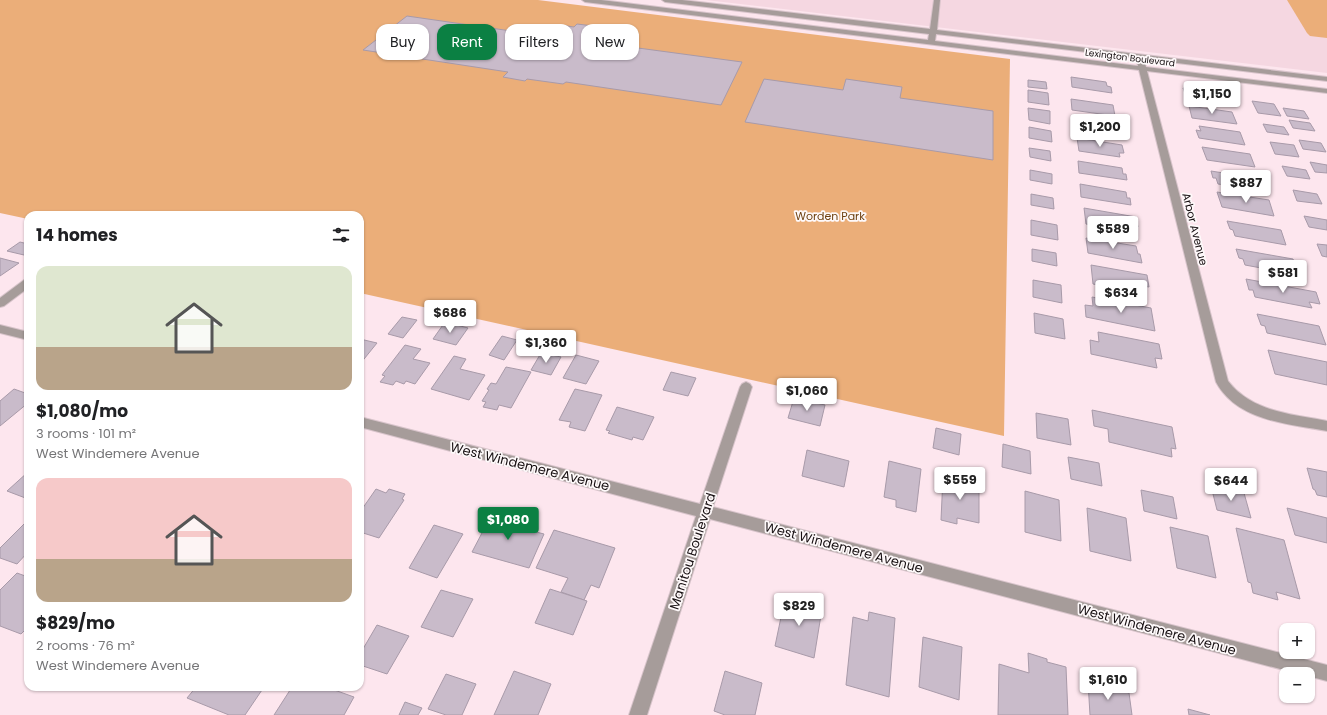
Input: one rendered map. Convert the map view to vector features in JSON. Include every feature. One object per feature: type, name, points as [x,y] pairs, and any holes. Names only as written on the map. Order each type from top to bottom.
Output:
[{"type":"street","name":"Lexington Boulevard","points":[[585,0],[1327,91]]},
{"type":"street","points":[[646,8],[652,0]]},
{"type":"street","name":"Lexington Boulevard","points":[[665,0],[1327,79]]},
{"type":"street","points":[[931,43],[937,0]]},
{"type":"street","points":[[792,26],[796,16]]},
{"type":"street","name":"Arbor Avenue","points":[[1140,56],[1142,69],[1222,382],[1228,392],[1238,401],[1255,410],[1270,415],[1327,426]]},
{"type":"street","points":[[0,303],[24,286]]},
{"type":"street","points":[[0,329],[24,335]]},
{"type":"street","name":"Manitou Boulevard","points":[[638,715],[746,387]]},
{"type":"street","name":"West Windemere Avenue","points":[[364,423],[1327,673]]},
{"type":"shaded area","points":[[706,0],[1314,0],[1327,19],[1327,73]]},
{"type":"green space","name":"Worden Park","points":[[0,0],[538,0],[1010,59],[1004,436],[364,294],[364,211],[24,211],[24,218],[0,213]]},
{"type":"green space","points":[[1287,0],[1327,0],[1327,38],[1310,36]]},
{"type":"building","points":[[407,16],[463,24],[437,24],[437,60],[497,60],[497,29],[505,30],[505,60],[573,60],[573,27],[577,24],[581,24],[581,60],[639,60],[639,48],[742,62],[721,105],[566,82],[563,84],[527,79],[525,81],[503,77],[508,72],[429,60],[429,24],[397,24]]},
{"type":"building","points":[[376,40],[376,52],[363,50]]},
{"type":"building","points":[[1071,77],[1106,82],[1107,86],[1111,87],[1112,93],[1072,87]]},
{"type":"building","points":[[764,79],[843,90],[846,79],[902,87],[900,98],[993,111],[993,160],[745,122]]},
{"type":"building","points":[[1028,80],[1046,82],[1047,89],[1028,87]]},
{"type":"building","points":[[1183,88],[1235,95],[1237,101],[1228,100],[1230,105],[1187,99]]},
{"type":"building","points":[[1028,90],[1048,93],[1049,105],[1028,102]]},
{"type":"building","points":[[1071,99],[1113,105],[1115,116],[1072,110]]},
{"type":"building","points":[[1252,101],[1274,104],[1281,116],[1258,113]]},
{"type":"building","points":[[1189,106],[1232,112],[1237,124],[1192,118]]},
{"type":"building","points":[[1028,108],[1050,111],[1050,124],[1029,120]]},
{"type":"building","points":[[1283,108],[1304,111],[1309,119],[1287,116]]},
{"type":"building","points":[[1074,117],[1113,123],[1114,127],[1118,127],[1120,137],[1076,130]]},
{"type":"building","points":[[1289,120],[1310,123],[1315,131],[1293,128]]},
{"type":"building","points":[[1263,124],[1284,127],[1289,135],[1267,132]]},
{"type":"building","points":[[1199,126],[1240,132],[1245,145],[1199,138],[1196,130],[1201,131]]},
{"type":"building","points":[[1029,127],[1051,131],[1052,142],[1029,138]]},
{"type":"building","points":[[1077,138],[1122,145],[1124,153],[1119,153],[1120,157],[1079,151]]},
{"type":"building","points":[[1299,140],[1321,143],[1326,152],[1303,149]]},
{"type":"building","points":[[1270,142],[1294,145],[1299,157],[1275,154]]},
{"type":"building","points":[[1202,147],[1250,154],[1255,167],[1207,160]]},
{"type":"building","points":[[1029,148],[1050,151],[1051,161],[1030,157]]},
{"type":"building","points":[[1078,161],[1122,168],[1123,174],[1126,174],[1127,180],[1079,173]]},
{"type":"building","points":[[1310,162],[1327,165],[1327,173],[1315,172]]},
{"type":"building","points":[[1282,166],[1306,170],[1310,179],[1287,176]]},
{"type":"building","points":[[1030,170],[1052,174],[1052,184],[1030,180]]},
{"type":"building","points":[[1211,171],[1261,179],[1265,191],[1218,184],[1216,178],[1213,178]]},
{"type":"building","points":[[1080,184],[1126,192],[1127,198],[1130,198],[1131,205],[1081,197]]},
{"type":"building","points":[[1293,190],[1317,194],[1322,204],[1297,201]]},
{"type":"building","points":[[1217,192],[1269,200],[1274,216],[1222,207]]},
{"type":"building","points":[[1031,194],[1053,198],[1054,209],[1031,205]]},
{"type":"building","points":[[1084,208],[1136,217],[1138,227],[1132,226],[1133,233],[1086,224]]},
{"type":"building","points":[[1304,216],[1327,220],[1327,230],[1309,227]]},
{"type":"building","points":[[1031,220],[1057,225],[1058,240],[1031,235]]},
{"type":"building","points":[[1227,221],[1281,230],[1286,245],[1235,236]]},
{"type":"building","points":[[1086,238],[1136,246],[1142,263],[1088,253]]},
{"type":"building","points":[[20,242],[24,243],[24,255],[7,251]]},
{"type":"building","points":[[1317,244],[1327,245],[1327,257],[1322,256]]},
{"type":"building","points":[[1032,249],[1056,253],[1057,266],[1032,261]]},
{"type":"building","points":[[1236,249],[1293,259],[1299,275],[1245,265],[1243,259],[1239,258]]},
{"type":"building","points":[[0,258],[19,263],[0,276]]},
{"type":"building","points":[[1091,265],[1147,275],[1149,287],[1143,286],[1144,294],[1093,284]]},
{"type":"building","points":[[1246,279],[1316,292],[1320,304],[1309,302],[1312,308],[1255,297],[1253,290],[1249,290]]},
{"type":"building","points":[[1033,280],[1061,285],[1062,303],[1033,297]]},
{"type":"building","points":[[1092,297],[1151,308],[1155,331],[1086,317],[1085,305],[1093,306]]},
{"type":"building","points":[[1034,313],[1063,319],[1065,339],[1035,333]]},
{"type":"building","points":[[1257,314],[1319,326],[1326,345],[1267,333],[1265,326],[1261,325]]},
{"type":"building","points":[[402,317],[417,320],[403,338],[388,334]]},
{"type":"building","points":[[445,322],[468,328],[456,345],[433,339]]},
{"type":"building","points":[[1098,332],[1159,344],[1162,359],[1155,358],[1157,368],[1091,354],[1090,340],[1099,342]]},
{"type":"building","points":[[502,336],[517,340],[504,360],[489,355]]},
{"type":"building","points":[[364,340],[377,343],[364,359]]},
{"type":"building","points":[[405,345],[421,349],[413,359],[430,363],[415,384],[406,381],[404,384],[396,381],[393,385],[380,382],[385,376],[382,375]]},
{"type":"building","points":[[1268,350],[1327,362],[1327,385],[1275,374]]},
{"type":"building","points":[[541,353],[561,357],[551,375],[531,370]]},
{"type":"building","points":[[576,355],[599,361],[586,384],[563,378]]},
{"type":"building","points":[[454,356],[466,359],[460,369],[485,375],[469,400],[431,389]]},
{"type":"building","points":[[506,367],[531,372],[511,408],[499,405],[497,410],[483,407],[486,402],[482,401],[489,390],[487,389],[491,383],[496,384]]},
{"type":"building","points":[[671,372],[696,378],[688,396],[663,390]]},
{"type":"building","points":[[14,389],[24,393],[24,406],[0,426],[0,401]]},
{"type":"building","points":[[575,389],[602,395],[585,431],[569,427],[571,422],[559,420]]},
{"type":"building","points":[[794,398],[825,405],[820,426],[788,418]]},
{"type":"building","points":[[617,407],[654,417],[643,440],[633,437],[632,440],[608,433],[610,431],[606,430]]},
{"type":"building","points":[[1092,410],[1172,427],[1176,449],[1171,448],[1172,457],[1109,442],[1108,429],[1094,426]]},
{"type":"building","points":[[1036,413],[1068,419],[1071,445],[1037,438]]},
{"type":"building","points":[[936,428],[961,434],[959,455],[933,448]]},
{"type":"building","points":[[1003,444],[1030,451],[1031,474],[1002,467]]},
{"type":"building","points":[[807,450],[849,461],[844,487],[802,476]]},
{"type":"building","points":[[1068,457],[1099,463],[1102,486],[1071,479]]},
{"type":"building","points":[[889,461],[921,469],[916,512],[896,507],[896,500],[884,497]]},
{"type":"building","points":[[1307,468],[1327,472],[1327,497],[1317,495],[1313,489]]},
{"type":"building","points":[[24,476],[24,497],[7,491]]},
{"type":"building","points":[[943,477],[979,485],[979,523],[957,518],[957,524],[941,520]]},
{"type":"building","points":[[1211,486],[1244,493],[1251,518],[1217,510]]},
{"type":"building","points":[[376,489],[386,493],[389,489],[405,494],[402,499],[404,500],[379,538],[364,533],[364,506]]},
{"type":"building","points":[[1141,490],[1173,497],[1177,519],[1144,511]]},
{"type":"building","points":[[1025,491],[1059,500],[1061,541],[1025,532]]},
{"type":"building","points":[[1087,508],[1126,518],[1131,561],[1090,551]]},
{"type":"building","points":[[1287,508],[1327,518],[1327,543],[1295,535]]},
{"type":"building","points":[[493,512],[517,519],[513,526],[544,534],[529,568],[472,552]]},
{"type":"building","points":[[24,524],[24,556],[17,564],[0,558],[0,548]]},
{"type":"building","points":[[434,525],[463,534],[437,578],[409,568]]},
{"type":"building","points":[[1170,527],[1208,536],[1216,578],[1177,568]]},
{"type":"building","points":[[1236,528],[1284,540],[1300,599],[1276,592],[1278,600],[1253,593],[1251,583],[1248,582]]},
{"type":"building","points":[[554,530],[615,548],[599,588],[591,585],[584,600],[561,592],[568,578],[536,568]]},
{"type":"building","points":[[17,573],[24,576],[24,631],[21,634],[0,626],[0,590]]},
{"type":"building","points":[[550,589],[587,601],[573,635],[535,623]]},
{"type":"building","points":[[441,590],[473,599],[453,637],[421,627]]},
{"type":"building","points":[[799,595],[814,600],[813,607],[822,609],[814,658],[775,646],[785,598],[798,601]]},
{"type":"building","points":[[869,612],[895,618],[889,697],[846,685],[853,617],[868,621]]},
{"type":"building","points":[[377,625],[409,636],[387,674],[364,666],[364,647]]},
{"type":"building","points":[[923,637],[962,647],[959,700],[919,687]]},
{"type":"building","points":[[1028,653],[1047,659],[1047,662],[1066,667],[1068,715],[998,715],[999,664],[1029,673]]},
{"type":"building","points":[[514,671],[551,684],[538,715],[494,715]]},
{"type":"building","points":[[725,671],[762,683],[755,715],[725,715],[714,711]]},
{"type":"building","points":[[446,674],[476,684],[462,715],[446,715],[428,709]]},
{"type":"building","points":[[1088,682],[1129,693],[1132,715],[1090,715]]},
{"type":"building","points":[[193,691],[261,691],[245,715],[229,715],[187,698]]},
{"type":"building","points":[[289,691],[337,691],[354,697],[344,715],[274,715]]},
{"type":"building","points":[[405,702],[422,708],[418,715],[399,715]]},
{"type":"building","points":[[1188,709],[1210,715],[1189,715]]}]
